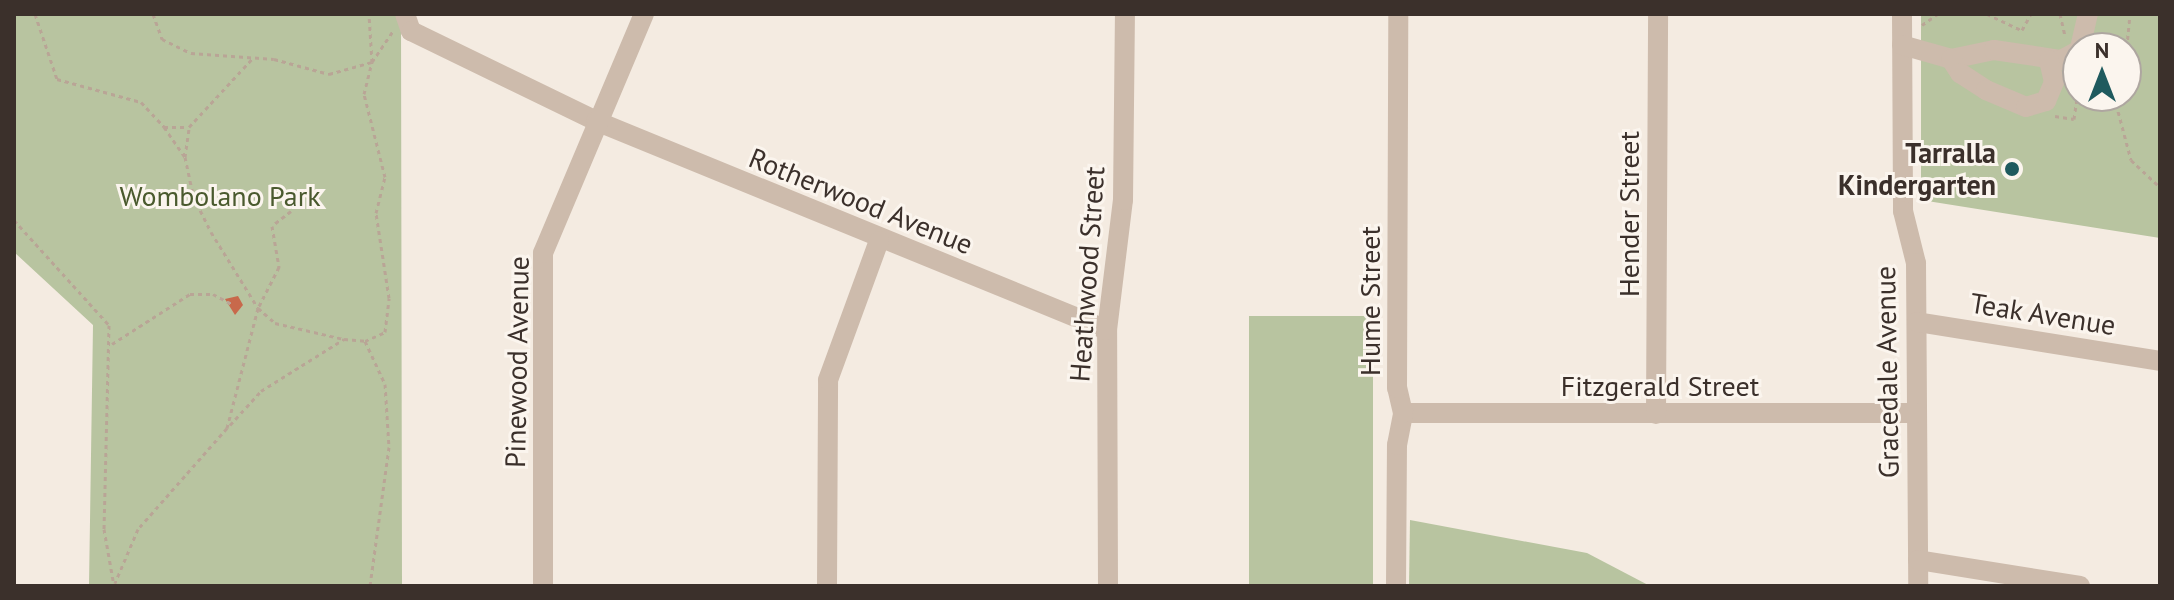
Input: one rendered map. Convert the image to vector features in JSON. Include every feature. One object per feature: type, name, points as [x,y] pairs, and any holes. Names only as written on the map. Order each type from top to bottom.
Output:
[{"type":"street","name":"Pinewood Avenue","points":[[543,586],[543,253],[596,121],[644,14]]},
{"type":"street","name":"Heathwood Street","points":[[1108,586],[1107,330],[1123,200],[1125,14]]},
{"type":"street","name":"Hume Street","points":[[1396,586],[1397,445],[1403,413],[1397,388],[1398,14]]},
{"type":"street","name":"Hender Street","points":[[1656,414],[1658,14]]},
{"type":"street","name":"Gracedale Avenue","points":[[1902,14],[1903,211],[1916,263],[1918,586]]},
{"type":"street","name":"Rotherwood Avenue","points":[[406,20],[596,121],[879,241],[1107,330]]},
{"type":"street","points":[[1902,45],[1951,59],[2007,50],[2049,61],[2062,56]]},
{"type":"street","points":[[1951,59],[1973,82],[2026,107],[2046,101],[2054,82],[2049,61]]},
{"type":"street","points":[[827,586],[828,380],[879,241]]},
{"type":"street","name":"Teak Avenue","points":[[1917,322],[2160,361]]},
{"type":"street","name":"Fitzgerald Street","points":[[1403,413],[1917,413]]},
{"type":"street","points":[[1918,560],[2080,586]]},
{"type":"path","points":[[35,14],[57,79],[141,102],[185,157]]},
{"type":"path","points":[[153,14],[162,39],[175,47],[210,57],[255,57],[341,75],[372,62]]},
{"type":"path","points":[[369,14],[372,62]]},
{"type":"path","points":[[1987,14],[2022,30],[2031,14]]},
{"type":"path","points":[[255,57],[189,127],[185,157],[193,196],[258,308],[275,323],[365,341],[389,325],[376,229],[385,177],[364,94],[372,62],[387,35],[406,20]]},
{"type":"path","points":[[2117,112],[2131,160],[2160,187]]},
{"type":"path","points":[[164,127],[189,127]]},
{"type":"path","points":[[227,428],[258,308],[279,267],[272,226],[291,211]]},
{"type":"path","points":[[14,220],[102,314],[112,344],[104,529],[114,585]]},
{"type":"path","points":[[112,344],[190,294],[213,294],[232,304]]},
{"type":"path","points":[[114,585],[138,529],[261,391],[344,339]]},
{"type":"path","points":[[365,341],[385,384],[389,447],[370,586]]},
{"type":"green space","name":"Wombolano Park","points":[[14,14],[401,14],[402,586],[89,586],[93,325],[14,252]]},
{"type":"green space","points":[[1921,14],[2160,14],[2160,238],[1921,200]]},
{"type":"green space","points":[[1249,316],[1373,316],[1373,586],[1249,586]]},
{"type":"green space","points":[[1410,520],[1587,553],[1650,586],[1409,586]]},
{"type":"building","points":[[238,296],[243,305],[235,315],[225,299]]},
{"type":"place","name":"Tarralla Kindergarten","points":[[2012,169]]}]
